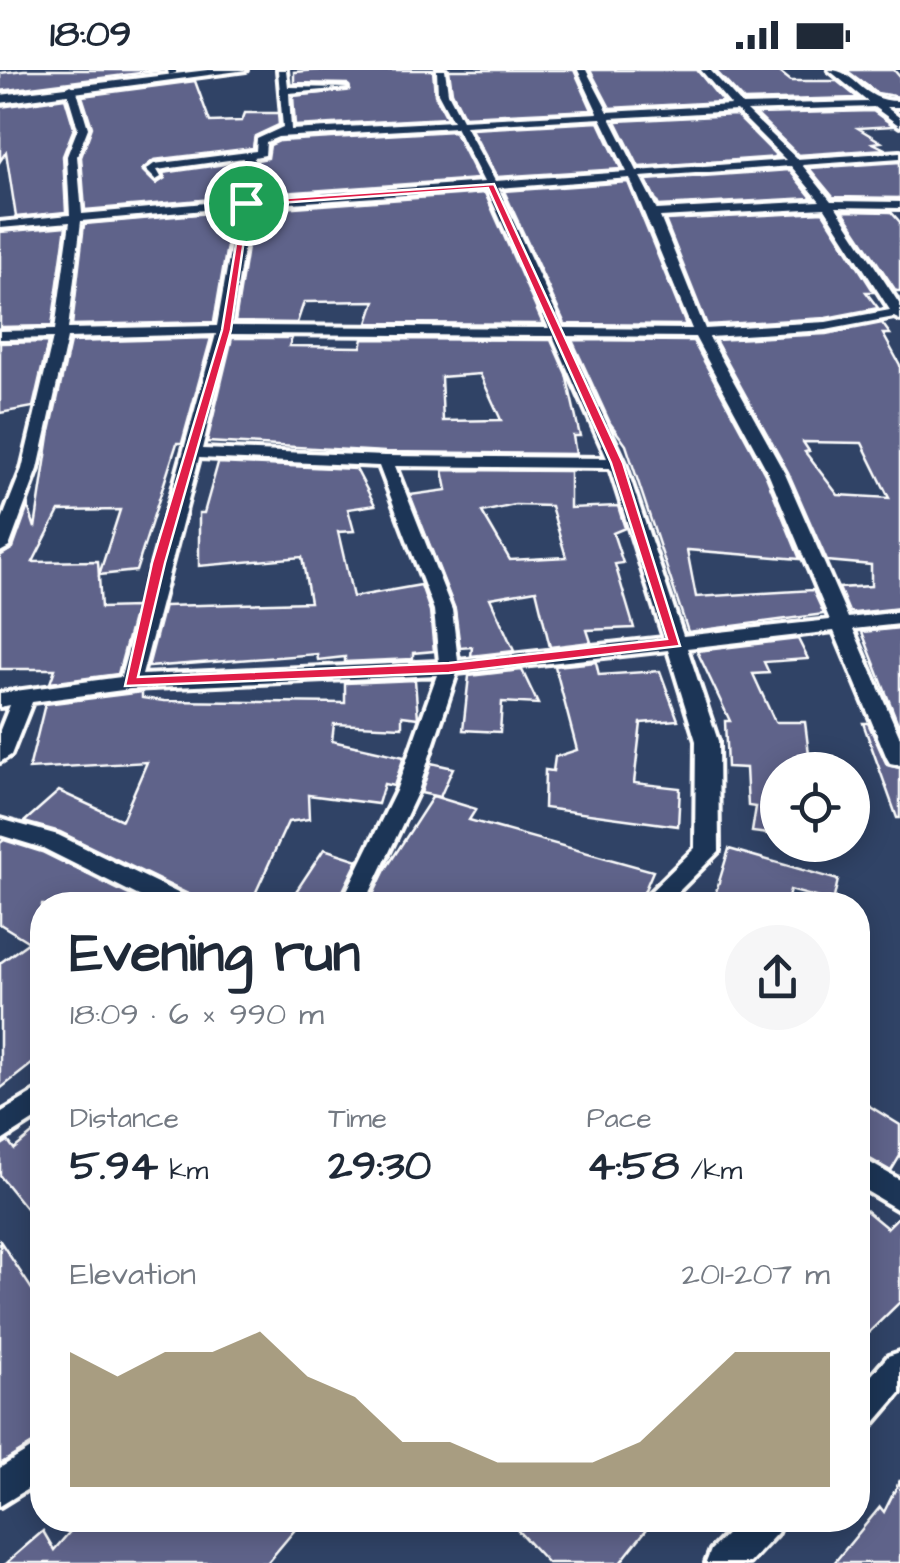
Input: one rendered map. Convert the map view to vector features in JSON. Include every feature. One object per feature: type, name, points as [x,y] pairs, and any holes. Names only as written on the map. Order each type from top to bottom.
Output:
[{"type":"main road","points":[[0,97],[198,70]]},
{"type":"main road","points":[[0,97],[240,70]]},
{"type":"street","points":[[156,178],[151,170],[154,167],[261,154],[261,141],[288,128],[282,70]]},
{"type":"street","points":[[441,70],[443,93],[491,185],[617,463],[707,740],[707,852],[664,892]]},
{"type":"street","points":[[582,70],[653,214],[700,333],[777,474],[898,758]]},
{"type":"street","points":[[0,335],[226,330],[700,333],[826,326],[899,314],[829,204],[793,161],[735,108],[704,70]]},
{"type":"street","points":[[834,70],[900,123]]},
{"type":"street","points":[[0,546],[30,469],[61,334],[76,217],[72,156],[83,128],[71,88]]},
{"type":"street","points":[[284,90],[342,88]]},
{"type":"street","points":[[706,96],[725,96]]},
{"type":"street","points":[[660,97],[674,113]]},
{"type":"street","points":[[275,134],[735,108],[900,104]]},
{"type":"street","points":[[130,682],[159,563],[226,330],[246,203],[248,155]]},
{"type":"street","points":[[0,225],[246,203],[635,178],[793,161],[900,156]]},
{"type":"street","points":[[653,214],[829,204],[900,205]]},
{"type":"street","points":[[193,453],[385,461],[617,463]]},
{"type":"street","points":[[358,892],[407,791],[449,668],[443,610],[385,461]]},
{"type":"street","points":[[0,700],[130,682],[449,668],[900,618]]},
{"type":"street","points":[[0,755],[24,699]]},
{"type":"street","points":[[0,827],[50,841],[154,892]]},
{"type":"street","points":[[0,1129],[30,1108]]},
{"type":"street","points":[[870,1178],[900,1197]]},
{"type":"street","points":[[870,1402],[900,1368]]},
{"type":"street","points":[[0,1489],[30,1468]]},
{"type":"street","points":[[724,1563],[753,1532]]},
{"type":"building","points":[[164,70],[0,91],[0,73]]},
{"type":"building","points":[[433,70],[435,95],[447,118],[295,126],[293,96],[350,90],[347,84],[294,83],[294,72]]},
{"type":"building","points":[[449,70],[574,70],[592,110],[464,116],[452,92]]},
{"type":"building","points":[[590,70],[697,70],[723,102],[610,108]]},
{"type":"building","points":[[715,70],[777,70],[791,81],[837,81],[858,98],[744,101]]},
{"type":"building","points":[[846,70],[894,70],[900,77],[900,97],[877,93]]},
{"type":"building","points":[[195,81],[210,122],[242,121],[245,113],[278,113],[279,125],[255,136],[253,148],[154,160],[142,170],[156,184],[165,178],[163,173],[239,162],[236,197],[85,210],[81,157],[92,127],[82,96]]},
{"type":"building","points":[[65,98],[74,128],[63,156],[66,212],[16,217],[6,152],[0,161],[0,107]]},
{"type":"building","points":[[873,111],[894,126],[858,128],[881,142],[873,143],[885,149],[798,155],[756,114]]},
{"type":"building","points":[[736,115],[778,157],[639,167],[616,121]]},
{"type":"building","points":[[599,122],[621,169],[497,177],[471,129]]},
{"type":"building","points":[[454,131],[478,179],[254,195],[257,160],[268,158],[270,145],[279,141]]},
{"type":"building","points":[[900,162],[900,198],[833,197],[809,168]]},
{"type":"building","points":[[789,170],[812,198],[659,206],[646,180]]},
{"type":"building","points":[[628,182],[686,325],[565,324],[504,191]]},
{"type":"building","points":[[485,193],[543,324],[368,323],[375,301],[304,302],[297,323],[235,322],[253,210]]},
{"type":"building","points":[[233,211],[214,322],[72,325],[84,224]]},
{"type":"building","points":[[843,211],[891,212],[900,222],[900,291],[896,291]]},
{"type":"building","points":[[823,212],[874,292],[866,292],[878,308],[826,318],[707,325],[665,220]]},
{"type":"building","points":[[66,226],[52,326],[0,327],[0,232]]},
{"type":"building","points":[[882,323],[890,334],[883,334],[900,365],[900,608],[849,612],[839,588],[871,586],[871,565],[827,561],[788,472],[715,340],[826,334]],"holes":[[[803,442],[862,443],[889,498],[838,495],[805,452],[809,451]]]},
{"type":"building","points":[[211,338],[182,443],[177,443],[136,571],[99,575],[120,510],[59,511],[33,562],[98,561],[101,608],[136,607],[118,674],[50,683],[55,669],[0,669],[0,556],[13,548],[28,506],[35,528],[49,436],[70,342]]},
{"type":"building","points":[[232,338],[292,338],[289,346],[361,347],[363,339],[551,340],[566,374],[580,436],[573,436],[576,454],[385,452],[207,442]],"holes":[[[480,374],[501,420],[443,421],[441,377]]]},
{"type":"building","points":[[572,340],[693,341],[766,476],[800,559],[687,550],[696,597],[813,590],[824,614],[688,632],[626,445],[610,423]]},
{"type":"building","points":[[48,342],[33,407],[0,413],[0,343]]},
{"type":"building","points":[[218,463],[356,469],[375,505],[348,509],[354,531],[338,532],[353,597],[421,585],[430,611],[434,651],[413,653],[413,659],[345,662],[345,657],[318,660],[317,654],[148,667],[164,606],[310,602],[302,557],[199,566],[199,513],[204,513]]},
{"type":"building","points":[[443,470],[570,471],[570,508],[618,506],[625,528],[613,533],[623,563],[615,564],[634,628],[587,630],[591,642],[550,647],[536,590],[490,598],[514,651],[471,656],[472,647],[460,648],[455,609],[410,495],[447,490]],"holes":[[[515,505],[551,506],[566,557],[510,560],[482,512]]]},
{"type":"building","points":[[900,628],[900,729],[862,632]]},
{"type":"building","points":[[798,639],[808,659],[764,662],[769,673],[753,674],[775,722],[805,722],[809,752],[760,752],[760,833],[752,832],[756,807],[748,806],[746,768],[727,767],[725,721],[730,721],[697,651]]},
{"type":"building","points":[[596,662],[599,675],[660,671],[678,720],[641,723],[634,783],[680,788],[678,826],[544,808],[545,770],[553,771],[555,757],[577,750],[555,666]]},
{"type":"building","points":[[522,670],[538,704],[502,702],[500,732],[463,730],[469,676]]},
{"type":"building","points":[[415,680],[418,718],[402,716],[402,727],[334,724],[332,741],[404,757],[394,786],[384,784],[378,804],[308,795],[309,819],[288,822],[256,892],[184,892],[60,832],[24,822],[59,791],[122,820],[147,762],[29,769],[45,704],[142,692],[142,698],[164,701],[345,703],[345,683]]},
{"type":"building","points":[[863,723],[868,723],[887,765],[900,768],[900,818],[897,818]]},
{"type":"building","points":[[431,763],[453,768],[440,797],[421,793]]},
{"type":"building","points":[[433,796],[476,809],[469,820],[653,871],[644,892],[374,892]]},
{"type":"building","points":[[4,840],[42,852],[123,892],[30,892],[30,1065],[0,1089],[0,963],[29,942],[0,924],[0,843]]},
{"type":"building","points":[[324,849],[358,860],[342,892],[296,892]]},
{"type":"building","points":[[729,849],[760,858],[760,862],[775,862],[838,880],[835,892],[716,892]]},
{"type":"building","points":[[870,1106],[900,1125],[900,1156],[891,1171],[870,1159]]},
{"type":"building","points":[[30,1136],[30,1213],[0,1176],[0,1146],[8,1141],[14,1149]]},
{"type":"building","points":[[870,1214],[887,1228],[900,1215],[900,1302],[870,1331]]},
{"type":"building","points":[[0,1241],[30,1286],[30,1445],[0,1464]]},
{"type":"building","points":[[900,1480],[900,1563],[834,1563],[859,1532],[870,1532],[870,1519],[880,1507],[884,1512]]},
{"type":"building","points":[[42,1532],[54,1550],[70,1532],[293,1532],[267,1563],[6,1563]]},
{"type":"building","points":[[519,1532],[645,1532],[620,1563],[548,1563]]},
{"type":"route","points":[[491,185],[617,463],[675,643],[449,668],[130,682],[159,563],[226,330],[246,203],[491,185]]}]
